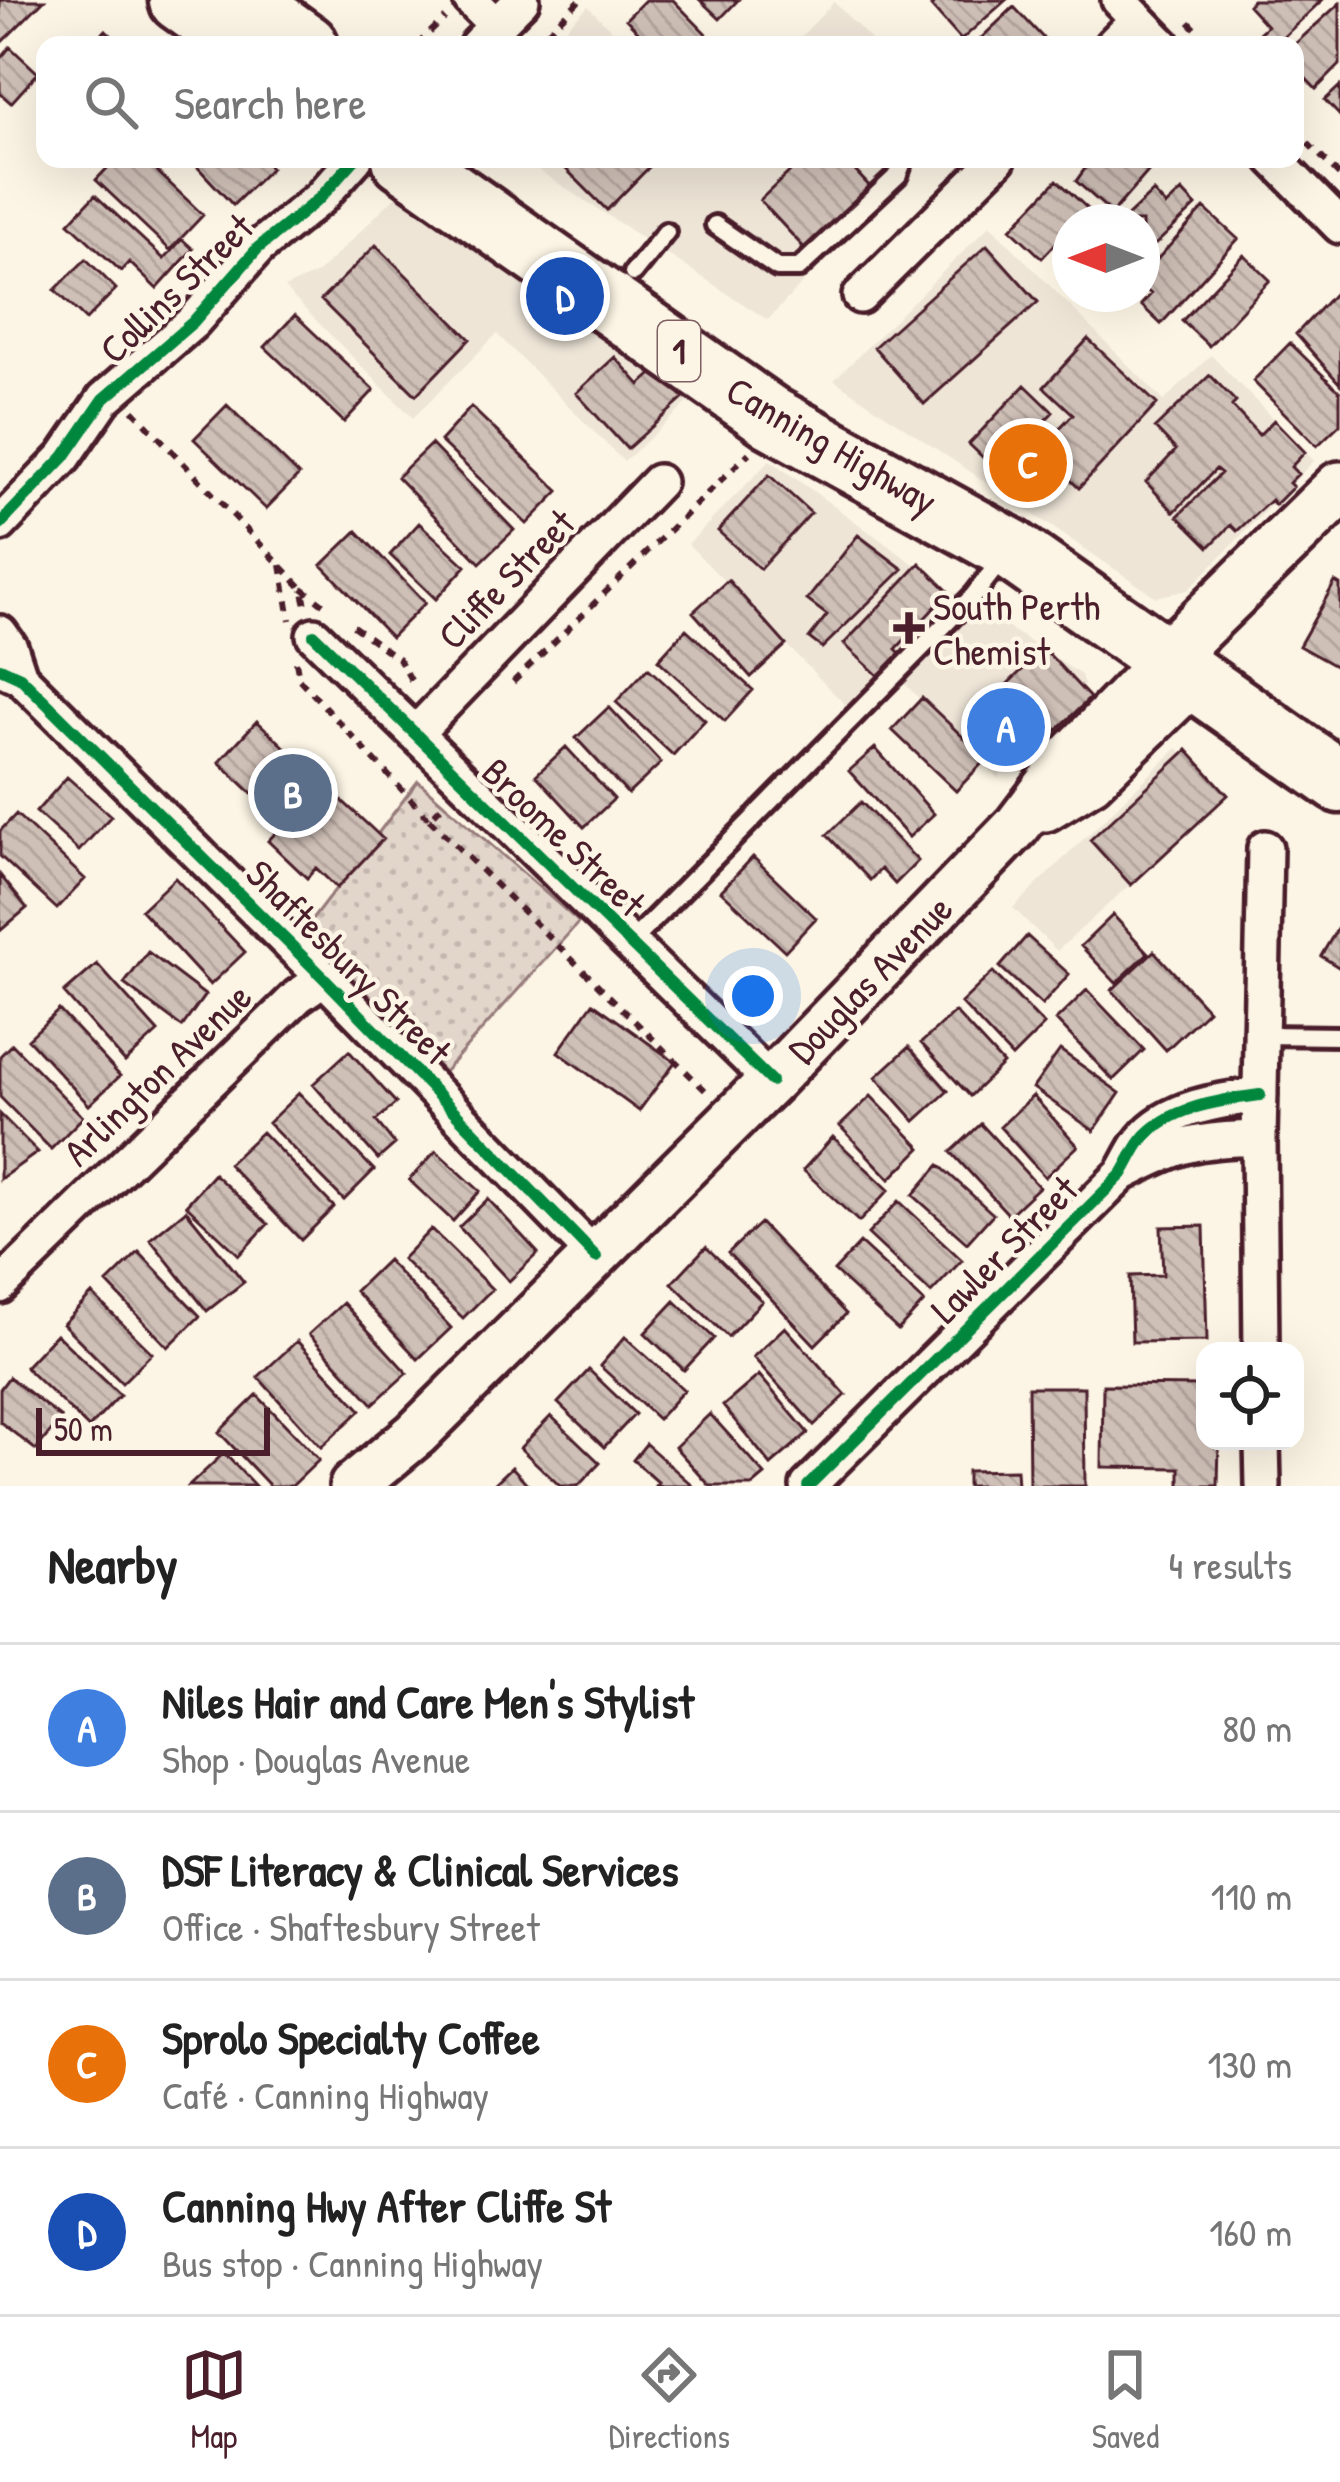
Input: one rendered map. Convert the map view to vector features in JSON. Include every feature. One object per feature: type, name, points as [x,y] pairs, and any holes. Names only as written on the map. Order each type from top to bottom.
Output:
[{"type":"highway","points":[[180,0],[230,36]]},
{"type":"highway","points":[[244,0],[295,36]]},
{"type":"highway","name":"Canning Highway","points":[[416,168],[772,418],[989,536]]},
{"type":"highway","name":"Canning Highway","points":[[488,168],[650,252],[795,388],[989,536],[1340,782]]},
{"type":"main road","name":"Douglas Avenue","points":[[1181,668],[1340,488]]},
{"type":"main road","name":"Douglas Avenue","points":[[352,1486],[416,1434],[771,1082],[1017,826],[1112,709],[1181,668],[1340,537]]},
{"type":"main road","name":"Douglas Avenue","points":[[379,1486],[416,1434]]},
{"type":"street","points":[[459,8],[486,35],[522,0]]},
{"type":"street","points":[[1128,10],[1154,36]]},
{"type":"street","name":"Collins Street","points":[[0,524],[64,457],[104,398],[193,322],[258,248],[320,198],[348,168]]},
{"type":"street","points":[[860,296],[989,168]]},
{"type":"street","points":[[1283,168],[1340,226]]},
{"type":"street","name":"Cliffe Street","points":[[415,734],[658,482]]},
{"type":"street","name":"Shaftesbury Street","points":[[0,633],[10,647],[7,681],[325,978],[596,1257]]},
{"type":"street","name":"Broome Street","points":[[314,635],[771,1082]]},
{"type":"street","points":[[1261,1342],[1264,848]]},
{"type":"street","name":"Arlington Avenue","points":[[0,1286],[298,996],[325,978]]},
{"type":"street","name":"Lawler Street","points":[[808,1486],[1122,1174],[1143,1139],[1160,1123],[1227,1099],[1260,1095]]},
{"type":"street","name":"Lawler Street","points":[[1122,1174],[1173,1147],[1201,1139],[1259,1138]]},
{"type":"street","points":[[1262,1450],[1263,1486]]},
{"type":"lane","points":[[715,225],[777,268],[799,268],[901,168]]},
{"type":"lane","points":[[630,943],[974,595],[989,536]]},
{"type":"lane","points":[[1262,1035],[1340,1036]]},
{"type":"path","points":[[543,36],[580,0]]},
{"type":"path","points":[[427,36],[459,8]]},
{"type":"path","points":[[1304,139],[1340,176]]},
{"type":"path","points":[[130,407],[302,588],[314,635]]},
{"type":"path","points":[[510,686],[761,441]]},
{"type":"path","points":[[429,820],[712,1097]]},
{"type":"shaded area","points":[[834,2],[867,36],[802,36]]},
{"type":"shaded area","points":[[588,6],[617,36],[557,36]]},
{"type":"shaded area","points":[[535,168],[910,168],[768,320]]},
{"type":"shaded area","points":[[398,194],[690,401],[624,462],[497,334],[413,418],[284,288],[319,272]]},
{"type":"shaded area","points":[[990,225],[1052,288],[1052,312],[1076,312],[1164,401],[1211,355],[1314,461],[1188,590],[1156,597],[834,380]]},
{"type":"shaded area","points":[[770,460],[943,585],[1081,675],[1084,685],[998,778],[903,682],[861,721],[688,544]]},
{"type":"shaded area","points":[[1177,748],[1228,795],[1057,951],[1013,908]]},
{"type":"shaded area","points":[[418,781],[579,922],[444,1072],[305,929]]},
{"type":"building","points":[[0,0],[44,0],[0,44]]},
{"type":"building","points":[[645,0],[673,0],[708,36],[642,36],[626,19]]},
{"type":"building","points":[[700,0],[738,0],[720,19]]},
{"type":"building","points":[[938,0],[1006,0],[966,36],[957,36],[931,6]]},
{"type":"building","points":[[1253,0],[1322,0],[1284,36],[1265,36],[1260,32],[1267,26],[1248,5]]},
{"type":"building","points":[[1340,3],[1340,65],[1316,89],[1304,76],[1304,36]]},
{"type":"building","points":[[1014,7],[1041,36],[983,36]]},
{"type":"building","points":[[10,47],[36,71],[11,103],[0,93],[0,59]]},
{"type":"building","points":[[1340,86],[1340,116],[1325,100]]},
{"type":"building","points":[[107,168],[153,168],[203,215],[170,250],[96,180]]},
{"type":"building","points":[[198,168],[271,168],[233,205]]},
{"type":"building","points":[[565,168],[648,168],[607,210]]},
{"type":"building","points":[[794,168],[852,168],[873,190],[843,219],[853,229],[833,248],[821,236],[806,250],[760,200]]},
{"type":"building","points":[[1085,168],[1151,168],[1120,204],[1102,204],[1076,181]]},
{"type":"building","points":[[1057,180],[1083,204],[1052,204],[1052,247],[1042,258],[1011,229]]},
{"type":"building","points":[[1182,191],[1196,206],[1160,240],[1160,204],[1140,204],[1153,192],[1166,206]]},
{"type":"building","points":[[95,195],[164,259],[182,239],[193,249],[157,289],[129,262],[121,271],[69,223]]},
{"type":"building","points":[[1204,208],[1238,239],[1161,324],[1148,312],[1160,312],[1160,256]]},
{"type":"building","points":[[376,245],[470,339],[416,395],[321,300]]},
{"type":"building","points":[[987,245],[1038,302],[924,404],[874,347]]},
{"type":"building","points":[[1244,255],[1270,280],[1209,346],[1182,321]]},
{"type":"building","points":[[86,259],[116,289],[86,320],[55,290]]},
{"type":"building","points":[[1334,294],[1340,300],[1340,384],[1296,334]]},
{"type":"building","points":[[295,315],[374,390],[344,422],[265,347]]},
{"type":"building","points":[[1088,339],[1157,404],[1079,488],[1039,450],[1073,414],[1044,387]]},
{"type":"building","points":[[1290,343],[1340,392],[1340,424],[1317,446],[1253,381]]},
{"type":"building","points":[[615,357],[640,385],[658,369],[684,398],[627,449],[576,393]]},
{"type":"building","points":[[1210,375],[1259,435],[1274,420],[1305,452],[1291,467],[1298,474],[1289,483],[1293,487],[1275,505],[1271,500],[1237,531],[1231,525],[1209,547],[1178,516],[1221,473],[1216,469],[1174,512],[1146,482],[1176,450],[1155,428]]},
{"type":"building","points":[[1025,385],[1053,412],[997,471],[969,444]]},
{"type":"building","points":[[227,405],[299,475],[266,509],[194,439]]},
{"type":"building","points":[[471,407],[559,491],[527,524],[440,441]]},
{"type":"building","points":[[431,444],[514,530],[480,563],[397,477]]},
{"type":"building","points":[[769,475],[811,513],[760,569],[718,531]]},
{"type":"building","points":[[419,523],[466,566],[436,599],[390,555]]},
{"type":"building","points":[[357,531],[425,603],[391,637],[322,565]]},
{"type":"building","points":[[858,535],[903,569],[822,648],[809,638],[827,615],[807,600]]},
{"type":"building","points":[[920,563],[949,592],[896,649],[904,657],[883,680],[844,644]]},
{"type":"building","points":[[728,580],[786,645],[751,677],[693,612]]},
{"type":"building","points":[[1335,582],[1340,585],[1340,657],[1335,666],[1299,646]]},
{"type":"building","points":[[686,629],[753,690],[725,721],[658,660]]},
{"type":"building","points":[[1044,649],[1090,698],[1017,768],[970,720]]},
{"type":"building","points":[[648,668],[705,720],[673,755],[616,702]]},
{"type":"building","points":[[922,698],[986,759],[956,791],[892,730]]},
{"type":"building","points":[[609,707],[661,763],[628,794],[576,738]]},
{"type":"building","points":[[257,721],[383,839],[337,888],[316,868],[307,878],[268,841],[284,824],[219,762]]},
{"type":"building","points":[[566,747],[614,799],[584,827],[536,775]]},
{"type":"building","points":[[875,748],[934,814],[909,837],[849,771]]},
{"type":"building","points":[[1187,750],[1228,795],[1131,885],[1090,840]]},
{"type":"building","points":[[67,777],[111,816],[79,851],[36,812]]},
{"type":"building","points":[[861,802],[918,861],[895,884],[881,869],[870,880],[827,835]]},
{"type":"building","points":[[16,814],[85,879],[57,909],[0,856],[0,831]]},
{"type":"building","points":[[753,857],[816,918],[785,951],[721,891]]},
{"type":"building","points":[[0,875],[27,908],[0,931]]},
{"type":"building","points":[[175,878],[245,952],[210,985],[141,910]]},
{"type":"building","points":[[1113,915],[1148,953],[1116,983],[1081,946]]},
{"type":"building","points":[[1340,924],[1340,968],[1321,956]]},
{"type":"building","points":[[1027,936],[1069,974],[1042,1005],[1000,967]]},
{"type":"building","points":[[1154,951],[1208,1010],[1166,1050],[1112,990]]},
{"type":"building","points":[[148,952],[205,995],[182,1027],[124,984]]},
{"type":"building","points":[[97,964],[158,1032],[125,1062],[64,993]]},
{"type":"building","points":[[993,972],[1044,1025],[1012,1057],[961,1003]]},
{"type":"building","points":[[1087,990],[1144,1050],[1113,1080],[1056,1020]]},
{"type":"building","points":[[593,1003],[675,1062],[639,1111],[558,1052]]},
{"type":"building","points":[[59,1010],[120,1076],[89,1105],[28,1039]]},
{"type":"building","points":[[955,1012],[1003,1064],[970,1096],[921,1043]]},
{"type":"building","points":[[12,1044],[83,1117],[51,1149],[0,1097],[0,1056]]},
{"type":"building","points":[[909,1047],[948,1091],[915,1121],[876,1077]]},
{"type":"building","points":[[1060,1050],[1120,1093],[1094,1131],[1033,1088]]},
{"type":"building","points":[[349,1051],[396,1103],[376,1121],[395,1144],[378,1159],[313,1084]]},
{"type":"building","points":[[299,1093],[374,1170],[344,1200],[268,1123]]},
{"type":"building","points":[[871,1096],[921,1148],[890,1179],[840,1126]]},
{"type":"building","points":[[1033,1096],[1078,1146],[1045,1177],[1000,1127]]},
{"type":"building","points":[[0,1114],[38,1152],[0,1179]]},
{"type":"building","points":[[981,1124],[1039,1187],[1009,1215],[951,1152]]},
{"type":"building","points":[[262,1132],[334,1207],[301,1240],[228,1164]]},
{"type":"building","points":[[833,1137],[889,1190],[859,1222],[803,1170]]},
{"type":"building","points":[[436,1151],[480,1191],[453,1221],[409,1180]]},
{"type":"building","points":[[939,1165],[993,1214],[967,1243],[913,1195]]},
{"type":"building","points":[[214,1174],[268,1224],[239,1255],[186,1205]]},
{"type":"building","points":[[488,1199],[538,1253],[509,1281],[459,1227]]},
{"type":"building","points":[[899,1201],[962,1260],[931,1293],[868,1234]]},
{"type":"building","points":[[186,1210],[244,1282],[207,1311],[150,1239]]},
{"type":"building","points":[[760,1223],[846,1314],[815,1345],[728,1253]]},
{"type":"building","points":[[1204,1226],[1207,1341],[1132,1342],[1130,1276],[1163,1275],[1161,1227]]},
{"type":"building","points":[[431,1229],[492,1289],[463,1318],[402,1259]]},
{"type":"building","points":[[860,1243],[924,1302],[898,1330],[834,1271]]},
{"type":"building","points":[[706,1247],[762,1301],[728,1337],[672,1283]]},
{"type":"building","points":[[139,1252],[200,1316],[168,1347],[107,1283]]},
{"type":"building","points":[[387,1260],[451,1328],[418,1359],[355,1291]]},
{"type":"building","points":[[92,1294],[152,1353],[122,1383],[63,1324]]},
{"type":"building","points":[[675,1301],[714,1338],[684,1370],[645,1333]]},
{"type":"building","points":[[343,1303],[407,1373],[373,1404],[309,1334]]},
{"type":"building","points":[[785,1327],[846,1395],[814,1425],[753,1357]]},
{"type":"building","points":[[56,1334],[120,1395],[89,1428],[25,1367]]},
{"type":"building","points":[[625,1337],[684,1390],[658,1419],[600,1366]]},
{"type":"building","points":[[297,1341],[361,1410],[321,1447],[258,1377]]},
{"type":"building","points":[[589,1370],[635,1414],[604,1447],[558,1403]]},
{"type":"building","points":[[759,1375],[808,1433],[771,1465],[723,1406]]},
{"type":"building","points":[[9,1377],[61,1418],[36,1450],[0,1422],[0,1389]]},
{"type":"building","points":[[1103,1385],[1196,1386],[1196,1450],[1219,1450],[1218,1486],[1180,1486],[1180,1468],[1102,1467]]},
{"type":"building","points":[[1028,1387],[1084,1387],[1085,1486],[1029,1486]]},
{"type":"building","points":[[257,1395],[319,1460],[292,1486],[270,1486],[219,1432]]},
{"type":"building","points":[[710,1414],[765,1475],[752,1486],[710,1486],[675,1447]]},
{"type":"building","points":[[551,1416],[600,1463],[578,1486],[560,1486],[520,1448]]},
{"type":"building","points":[[646,1444],[693,1486],[655,1486],[658,1482],[633,1460]]},
{"type":"building","points":[[224,1453],[255,1486],[189,1486]]},
{"type":"building","points":[[512,1467],[529,1486],[492,1486]]},
{"type":"building","points":[[1016,1470],[1017,1486],[967,1486],[967,1471]]},
{"type":"cycle path","points":[[0,524],[64,457],[104,399],[193,322],[258,248],[320,198],[347,168]]},
{"type":"cycle path","points":[[314,635],[771,1081]]},
{"type":"cycle path","points":[[0,668],[20,677],[324,978],[596,1257]]},
{"type":"cycle path","points":[[808,1486],[1122,1174],[1153,1129],[1196,1107],[1260,1095]]},
{"type":"place","name":"Canning Hwy After Cliffe St","points":[[565,296]]},
{"type":"place","name":"Sprolo Specialty Coffee","points":[[1028,463]]},
{"type":"place","name":"South Perth Chemist","points":[[909,628]]},
{"type":"place","name":"Niles Hair and Care Men's Stylist","points":[[1006,727]]},
{"type":"place","name":"DSF Literacy & Clinical Services","points":[[293,793]]}]
